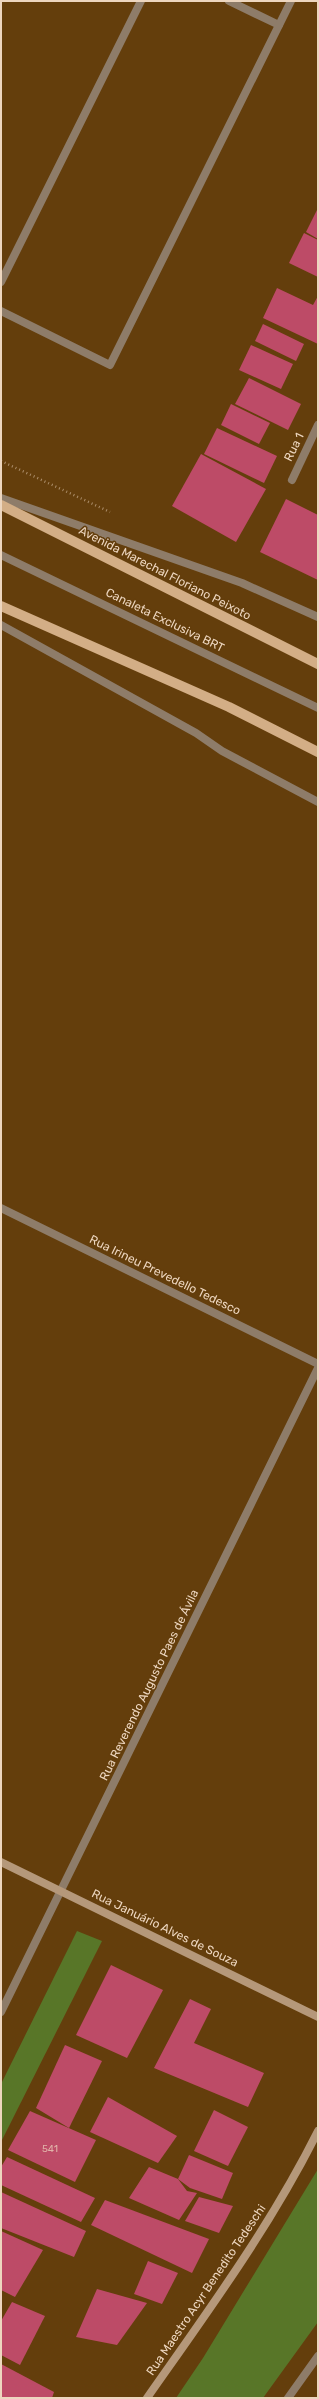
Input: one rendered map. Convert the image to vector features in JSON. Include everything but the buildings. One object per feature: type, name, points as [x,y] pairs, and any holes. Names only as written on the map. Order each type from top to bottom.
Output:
[{"type":"main road","name":"Avenida Marechal Floriano Peixoto","points":[[1,506],[318,664]]},
{"type":"main road","points":[[1,606],[229,707],[318,752]]},
{"type":"main road","name":"Rua Januário Alves de Souza","points":[[1,1862],[318,2017]]},
{"type":"main road","name":"Rua Maestro Acyr Benedito Tedeschi","points":[[147,2398],[246,2257],[293,2180],[318,2131]]},
{"type":"street","points":[[1,282],[141,1]]},
{"type":"street","points":[[230,1],[279,26]]},
{"type":"street","points":[[1,311],[110,365],[291,1]]},
{"type":"street","name":"Rua 1","points":[[292,480],[318,425]]},
{"type":"street","points":[[1,498],[254,588],[318,617]]},
{"type":"street","name":"Canaleta Exclusiva BRT","points":[[1,555],[318,708]]},
{"type":"street","points":[[1,625],[196,733],[222,751],[318,802]]},
{"type":"street","name":"Rua Irineu Prevedello Tedesco","points":[[1,1208],[318,1364]]},
{"type":"street","name":"Rua Reverendo Augusto Paes de Ávila","points":[[1,2012],[318,1368]]},
{"type":"street","points":[[288,2398],[318,2356]]},
{"type":"green space","points":[[77,1931],[102,1941],[1,2142],[1,2084]]},
{"type":"green space","points":[[318,2169],[318,2322],[263,2398],[176,2398],[203,2358]]}]
